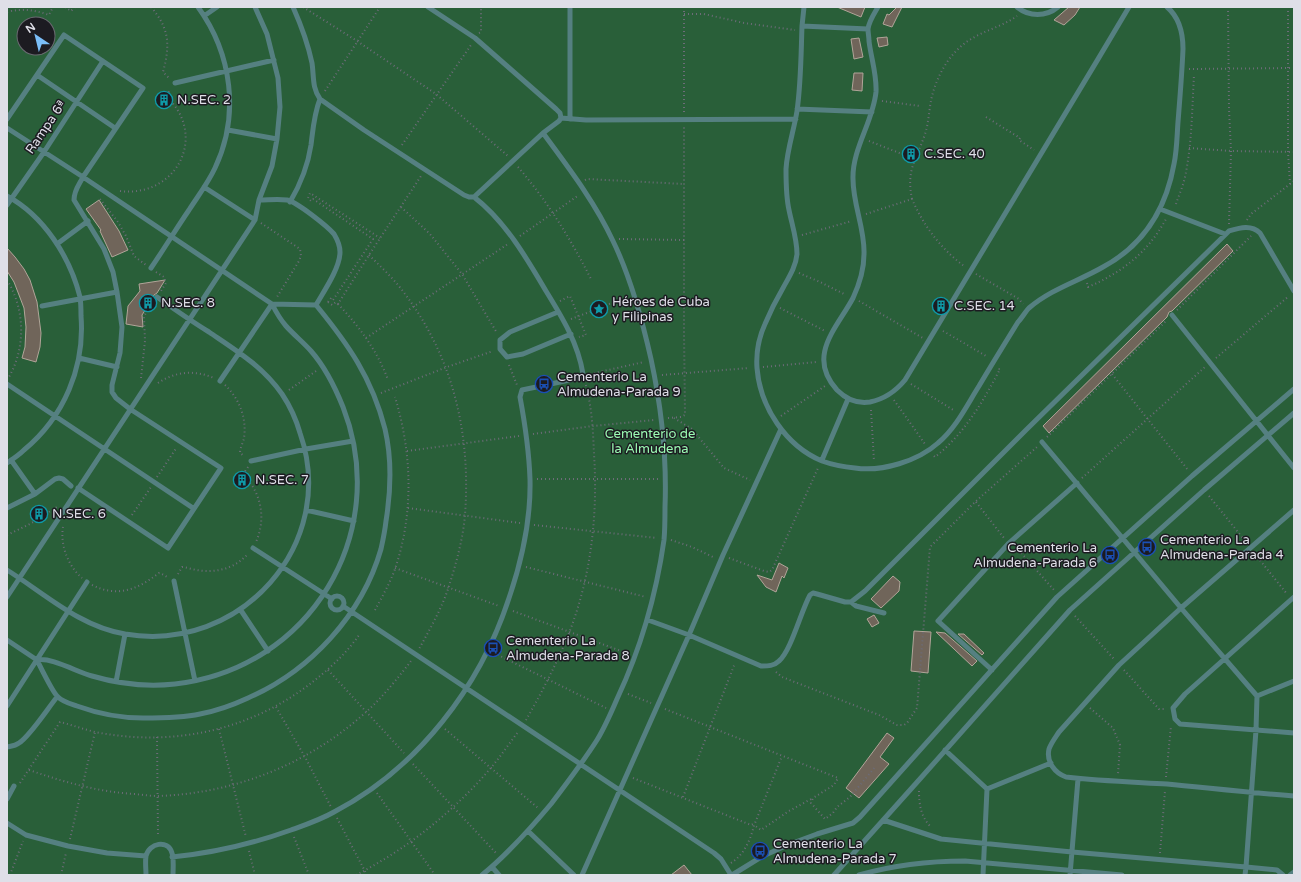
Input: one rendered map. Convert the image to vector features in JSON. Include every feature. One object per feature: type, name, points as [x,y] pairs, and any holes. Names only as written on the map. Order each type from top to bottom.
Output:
[{"type":"lane","points":[[151,268],[204,187],[218,161],[228,130],[230,89],[227,70],[214,33],[198,7]]},
{"type":"lane","points":[[204,16],[217,7]]},
{"type":"lane","points":[[7,597],[105,449],[130,408],[223,271],[255,220],[259,200],[272,166],[277,139],[280,107],[278,78],[274,60],[267,34],[255,7]]},
{"type":"lane","points":[[172,857],[206,853],[248,844],[292,830],[334,812],[373,788],[409,758],[440,725],[467,688],[489,650],[506,609],[519,566],[527,524],[530,479],[527,435],[520,393],[522,390],[579,378],[583,374],[571,334],[535,271],[514,240],[487,206],[474,197],[464,195],[364,130],[320,99],[316,93],[312,65],[307,45],[294,7]]},
{"type":"lane","points":[[428,7],[475,38],[556,109],[561,118]]},
{"type":"lane","points":[[570,7],[570,119]]},
{"type":"lane","points":[[804,7],[800,81],[796,119],[786,167],[786,188],[797,254],[793,270],[764,326],[757,367],[760,388],[767,407],[781,429],[799,446],[822,460],[840,466],[860,469],[881,468],[902,463],[939,443],[961,415],[1028,309],[1045,296],[1103,268],[1125,254],[1141,239],[1152,224],[1160,209],[1168,188],[1175,163],[1182,69],[1183,36],[1180,23],[1172,11],[1167,7]]},
{"type":"lane","points":[[878,7],[868,29],[876,82],[875,100],[856,158],[853,179],[853,190],[864,243],[864,256],[858,285],[853,298],[831,334],[826,346],[824,361],[827,374],[831,382],[841,394],[848,399],[865,402],[877,400],[890,394],[905,380],[1129,7]]},
{"type":"lane","points":[[1017,7],[1022,12],[1034,15],[1045,14],[1058,7]]},
{"type":"lane","points":[[802,28],[868,29]]},
{"type":"lane","points":[[7,119],[64,35],[143,88],[83,177],[74,194],[74,200],[104,249],[113,272],[117,292],[122,327],[120,353],[112,385],[112,392],[116,398],[130,408],[220,468],[168,548],[78,488]]},
{"type":"lane","points":[[175,83],[274,60]]},
{"type":"lane","name":"Rampa 6ª","points":[[7,205],[9,197],[44,152],[103,62]]},
{"type":"lane","points":[[37,75],[115,128]]},
{"type":"lane","points":[[290,202],[299,186],[307,160],[315,111],[320,99]]},
{"type":"lane","points":[[797,109],[872,112]]},
{"type":"lane","points":[[561,118],[586,120],[796,119]]},
{"type":"lane","points":[[474,197],[542,133],[561,118]]},
{"type":"lane","points":[[7,128],[83,177],[272,304],[285,326],[312,352],[336,391],[353,441],[357,460],[357,500],[349,542],[343,558],[325,594],[311,612],[284,640],[268,651],[233,670],[211,678],[158,685],[136,685],[116,682],[92,676],[56,662],[43,659],[37,660]]},
{"type":"lane","points":[[228,130],[277,139]]},
{"type":"lane","points":[[482,875],[528,831],[581,764],[598,739],[621,692],[636,656],[648,620],[664,539],[666,479],[664,437],[659,394],[644,325],[627,273],[612,239],[585,192],[542,133]]},
{"type":"lane","points":[[204,187],[255,220]]},
{"type":"lane","points":[[9,197],[28,211],[44,227],[57,244],[70,270],[80,298],[82,328],[79,358],[71,388],[56,416],[36,441],[9,462],[35,494]]},
{"type":"lane","points":[[259,200],[287,200],[299,206],[327,227],[335,236],[340,252],[337,264],[316,305]]},
{"type":"lane","points":[[1160,209],[1227,232]]},
{"type":"lane","points":[[57,244],[88,221]]},
{"type":"lane","points":[[850,602],[865,591],[1227,232],[1245,227],[1257,230],[1294,291]]},
{"type":"lane","points":[[42,306],[117,292]]},
{"type":"lane","points":[[7,570],[68,611],[106,630],[144,636],[164,636],[185,633],[204,627],[240,609],[258,596],[270,583],[283,567],[295,546],[306,510],[308,488],[306,449],[295,418],[282,394],[263,371],[239,352],[157,297]]},
{"type":"lane","points":[[7,640],[37,660],[57,697],[67,703],[90,711],[112,716],[137,718],[179,717],[201,714],[220,709],[266,690],[290,675],[314,655],[335,634],[352,612],[364,592],[381,549],[389,502],[389,457],[384,429],[375,398],[362,370],[351,350],[316,305],[272,304]]},
{"type":"lane","points":[[220,381],[272,304]]},
{"type":"lane","points":[[558,312],[510,332],[500,340],[500,348],[507,357],[523,354],[571,334]]},
{"type":"lane","points":[[1172,315],[1294,468]]},
{"type":"lane","points":[[79,358],[117,367]]},
{"type":"lane","points":[[7,384],[193,508]]},
{"type":"lane","points":[[343,606],[714,853],[725,867],[735,874],[763,856],[790,844],[852,823],[860,817],[1057,597],[1192,476],[1294,389]]},
{"type":"lane","points":[[822,460],[848,399]]},
{"type":"lane","points":[[835,875],[1070,610],[1294,413]]},
{"type":"lane","points":[[582,875],[722,558],[781,429]]},
{"type":"lane","points":[[251,461],[353,441]]},
{"type":"lane","points":[[1042,442],[1257,696],[1252,793],[1245,875]]},
{"type":"lane","points":[[7,508],[35,494],[55,479],[59,478],[68,482],[72,486]]},
{"type":"lane","points":[[992,670],[938,621],[1009,543],[1077,483]]},
{"type":"lane","points":[[306,510],[354,521]]},
{"type":"lane","points":[[1294,510],[1119,665],[1059,732],[1051,744],[1049,751],[1050,763],[1053,768],[1061,775],[1066,777],[1117,782],[1166,784],[1294,796]]},
{"type":"lane","points":[[253,548],[332,598]]},
{"type":"lane","points":[[174,581],[195,681]]},
{"type":"lane","points":[[7,706],[87,582]]},
{"type":"lane","points":[[648,620],[689,635],[761,666],[771,666],[780,660],[786,651],[807,599],[813,593],[840,602],[850,602],[856,606],[884,613]]},
{"type":"lane","points":[[334,596],[340,596],[344,600],[343,606],[339,609],[334,609],[330,605],[332,598],[334,596]]},
{"type":"lane","points":[[1294,597],[1225,658],[1172,708],[1175,719],[1180,724],[1294,733]]},
{"type":"lane","points":[[240,609],[268,651]]},
{"type":"lane","points":[[116,682],[125,634]]},
{"type":"lane","points":[[1257,696],[1294,681]]},
{"type":"lane","points":[[7,747],[14,746],[28,734],[57,697]]},
{"type":"lane","points":[[945,750],[987,789],[983,875]]},
{"type":"lane","points":[[987,789],[1050,763]]},
{"type":"lane","points":[[1070,873],[1078,779]]},
{"type":"lane","points":[[7,798],[14,786]]},
{"type":"lane","points":[[883,820],[941,839],[1277,870],[1283,875]]},
{"type":"lane","points":[[7,823],[26,834],[68,846],[108,853],[146,856]]},
{"type":"lane","points":[[528,831],[574,875]]},
{"type":"lane","points":[[146,875],[146,856],[153,846],[158,844],[164,844],[172,851],[173,875]]},
{"type":"lane","points":[[859,875],[883,868],[929,862],[965,861],[1070,873],[1122,875]]},
{"type":"lane","points":[[492,867],[499,875]]},
{"type":"lane","points":[[1290,875],[1294,872]]},
{"type":"path","points":[[7,12],[27,9],[49,14],[53,7]]},
{"type":"path","points":[[65,7],[71,11],[75,7]]},
{"type":"path","points":[[117,191],[131,193],[152,188],[162,183],[178,165],[186,143],[185,127],[180,112],[166,96],[175,83],[163,72],[167,54],[166,33],[162,21],[151,7]]},
{"type":"path","points":[[303,7],[436,94],[513,161],[534,185],[554,213],[575,248],[591,279]]},
{"type":"path","points":[[320,99],[380,7]]},
{"type":"path","points":[[398,152],[436,94],[475,38],[481,32],[481,7]]},
{"type":"path","points":[[1227,232],[1231,151],[1228,7]]},
{"type":"path","points":[[1288,7],[1288,152],[1290,184]]},
{"type":"path","points":[[1022,12],[1012,20],[970,39],[955,52],[947,62],[939,76],[933,94],[925,133],[909,178],[912,199],[922,219],[941,245],[963,266],[1019,299],[1028,309]]},
{"type":"path","points":[[684,14],[704,14],[744,23],[802,28]]},
{"type":"path","points":[[1182,69],[1294,68]]},
{"type":"path","points":[[1176,204],[1184,179],[1189,148],[1194,75]]},
{"type":"path","points":[[875,100],[920,106]]},
{"type":"path","points":[[986,117],[1020,138],[1019,140],[1040,154]]},
{"type":"path","points":[[862,139],[907,156]]},
{"type":"path","points":[[1189,148],[1231,151],[1294,152]]},
{"type":"path","points":[[338,304],[425,170]]},
{"type":"path","points":[[579,184],[587,179],[684,184]]},
{"type":"path","points":[[1245,227],[1251,214],[1294,181]]},
{"type":"path","points":[[366,338],[585,192]]},
{"type":"path","points":[[308,197],[310,193],[313,194],[380,238]]},
{"type":"path","points":[[795,236],[859,218],[912,199]]},
{"type":"path","points":[[102,200],[118,222],[126,236],[134,256],[164,277],[166,283],[144,316],[141,379]]},
{"type":"path","points":[[401,207],[430,234],[462,274],[473,290],[500,340]]},
{"type":"path","points":[[1088,287],[1115,274],[1132,261],[1146,248],[1160,230],[1166,219]]},
{"type":"path","points":[[255,220],[300,249],[302,253],[299,261],[272,304]]},
{"type":"path","points":[[782,677],[879,715],[897,725],[904,725],[907,723],[917,708],[930,547],[975,502],[1042,442],[1257,230]]},
{"type":"path","points":[[612,239],[684,240]]},
{"type":"path","points":[[793,270],[853,298],[923,338]]},
{"type":"path","points":[[7,280],[13,291],[20,311],[21,333],[15,364],[7,379]]},
{"type":"path","points":[[1077,483],[1210,362],[1294,291]]},
{"type":"path","points":[[562,299],[570,296],[586,335],[582,337]]},
{"type":"path","points":[[609,304],[627,298]]},
{"type":"path","points":[[329,302],[332,305],[336,302],[366,338],[388,380]]},
{"type":"path","points":[[774,305],[831,334]]},
{"type":"path","points":[[570,319],[592,311]]},
{"type":"path","points":[[936,327],[994,361]]},
{"type":"path","points":[[388,390],[500,348]]},
{"type":"path","points":[[507,357],[520,393]]},
{"type":"path","points":[[356,875],[411,842],[432,826],[491,768],[523,726],[548,679],[569,632],[590,556],[596,480],[593,426],[583,374],[587,375],[651,361]]},
{"type":"path","points":[[655,376],[824,361]]},
{"type":"path","points":[[282,394],[322,366]]},
{"type":"path","points":[[935,457],[948,447],[960,434],[992,385],[1000,369]]},
{"type":"path","points":[[64,526],[62,538],[63,546],[73,569],[87,582],[101,589],[114,591],[122,591],[138,587],[160,573],[174,581],[182,567],[198,571],[219,571],[236,564],[253,548],[260,535],[262,518],[259,498],[252,485],[243,474],[251,461],[240,453],[244,438],[244,422],[240,406],[232,393],[220,381],[207,375],[188,372],[172,375],[158,383]]},
{"type":"path","points":[[1112,374],[1192,476]]},
{"type":"path","points":[[905,380],[961,415]]},
{"type":"path","points":[[775,420],[831,382]]},
{"type":"path","points":[[890,394],[928,450]]},
{"type":"path","points":[[375,610],[384,594],[395,568],[403,538],[408,508],[408,458],[402,421],[395,397]]},
{"type":"path","points":[[871,401],[874,468]]},
{"type":"path","points":[[673,418],[692,429],[724,468],[756,483]]},
{"type":"path","points":[[408,508],[593,532],[664,539],[764,572],[769,572],[772,570],[822,460]]},
{"type":"path","points":[[530,479],[666,479]]},
{"type":"path","points":[[975,502],[1009,543]]},
{"type":"path","points":[[7,535],[30,524],[57,507]]},
{"type":"path","points":[[1016,547],[1050,586]]},
{"type":"path","points":[[519,566],[653,598]]},
{"type":"path","points":[[395,568],[636,656]]},
{"type":"path","points":[[14,786],[20,783],[60,722],[95,732],[126,736],[157,737],[186,735],[219,729],[276,707],[299,692],[328,670],[359,635]]},
{"type":"path","points":[[489,650],[612,710]]},
{"type":"path","points":[[683,798],[738,656]]},
{"type":"path","points":[[328,670],[501,858]]},
{"type":"path","points":[[621,692],[838,778],[834,785],[789,811],[761,830],[754,825],[626,775]]},
{"type":"path","points":[[1084,704],[1113,728],[1120,745],[1117,782]]},
{"type":"path","points":[[276,707],[305,757],[367,875]]},
{"type":"path","points":[[440,725],[543,813]]},
{"type":"path","points":[[219,729],[255,875]]},
{"type":"path","points":[[61,875],[95,732]]},
{"type":"path","points":[[157,737],[158,844]]},
{"type":"path","points":[[725,867],[739,858],[748,842],[782,756]]},
{"type":"path","points":[[813,798],[811,803],[825,819],[834,813],[837,807],[850,797],[876,766]]},
{"type":"path","points":[[919,780],[920,808],[924,818],[934,830]]},
{"type":"path","points":[[373,788],[435,875]]},
{"type":"path","points":[[292,830],[309,875]]},
{"type":"path","points":[[10,875],[26,834]]},
{"type":"green space","name":"Cementerio de la Almudena","points":[[7,7],[1294,7],[1294,875],[7,875]]},
{"type":"building","points":[[837,7],[865,7],[861,17]]},
{"type":"building","points":[[897,7],[902,7],[892,27],[883,24],[887,14],[889,15]]},
{"type":"building","points":[[1069,7],[1080,7],[1075,15],[1064,25],[1054,20]]},
{"type":"building","points":[[887,37],[888,45],[879,47],[877,38]]},
{"type":"building","points":[[859,38],[863,57],[854,59],[851,39]]},
{"type":"building","points":[[854,73],[863,73],[862,91],[852,90]]},
{"type":"building","points":[[99,200],[119,231],[128,250],[112,257],[100,231],[101,230],[86,209]]},
{"type":"building","points":[[1227,244],[1233,251],[1172,311],[1169,312],[1167,317],[1049,433],[1043,426]]},
{"type":"building","points":[[7,248],[24,269],[30,280],[37,302],[41,333],[40,347],[36,362],[22,358],[25,347],[26,327],[24,308],[14,282],[7,271]]},
{"type":"building","points":[[165,280],[142,315],[143,327],[126,324],[128,306],[140,291],[139,284]]},
{"type":"building","points":[[779,563],[788,568],[784,578],[782,576],[776,592],[766,587],[757,575],[772,580]]},
{"type":"building","points":[[893,576],[900,582],[899,591],[881,608],[871,599]]},
{"type":"building","points":[[874,615],[879,623],[872,627],[867,619]]},
{"type":"building","points":[[914,631],[931,632],[928,673],[911,671]]},
{"type":"building","points":[[936,632],[945,633],[977,661],[972,666]]},
{"type":"building","points":[[958,634],[964,634],[984,653],[982,655]]},
{"type":"building","points":[[887,733],[894,738],[880,757],[889,764],[859,798],[846,788]]},
{"type":"building","points":[[684,865],[692,875],[671,875]]},
{"type":"place","name":"N.SEC. 2","points":[[164,100]]},
{"type":"place","name":"C.SEC. 40","points":[[911,154]]},
{"type":"place","name":"N.SEC. 8","points":[[148,303]]},
{"type":"place","name":"C.SEC. 14","points":[[941,306]]},
{"type":"place","name":"Héroes de Cuba y Filipinas","points":[[599,309]]},
{"type":"place","name":"Cementerio La Almudena-Parada 9","points":[[544,384]]},
{"type":"place","name":"N.SEC. 7","points":[[242,480]]},
{"type":"place","name":"N.SEC. 6","points":[[39,514]]},
{"type":"place","name":"Cementerio La Almudena-Parada 4","points":[[1147,547]]},
{"type":"place","name":"Cementerio La Almudena-Parada 6","points":[[1110,555]]},
{"type":"place","name":"Cementerio La Almudena-Parada 8","points":[[493,648]]},
{"type":"place","name":"Cementerio La Almudena-Parada 7","points":[[760,851]]}]
